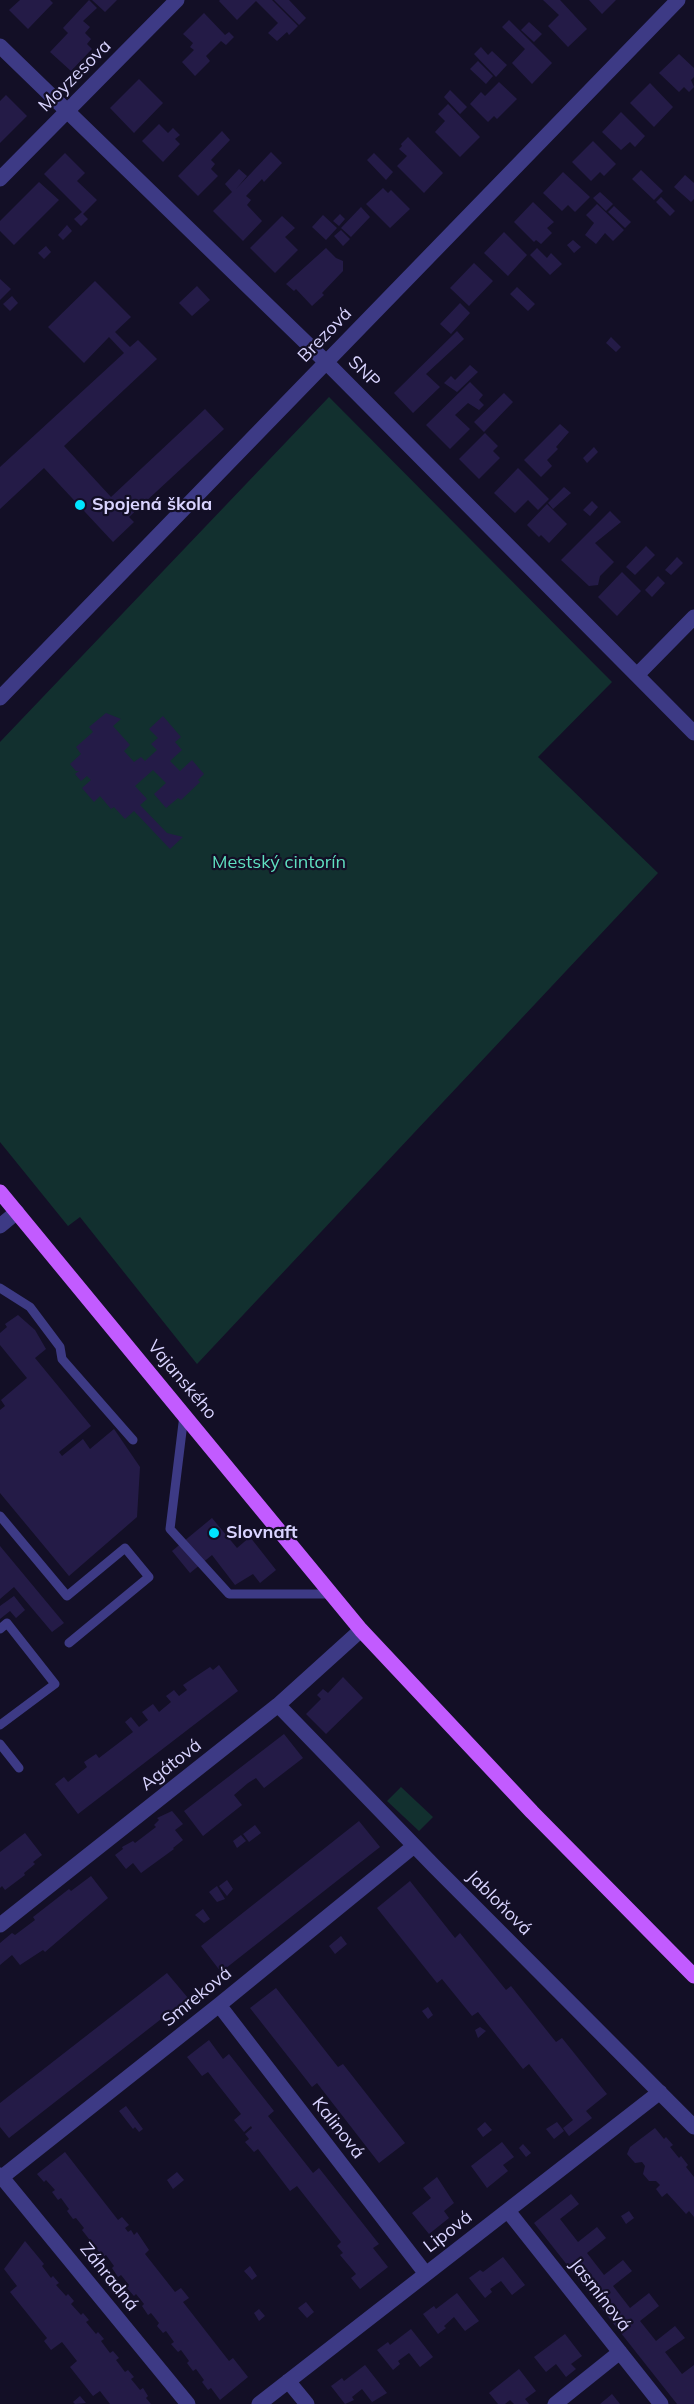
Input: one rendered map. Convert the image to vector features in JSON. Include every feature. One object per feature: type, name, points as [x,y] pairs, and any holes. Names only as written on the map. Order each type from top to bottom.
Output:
[{"type":"main road","name":"Vajanského","points":[[0,1192],[361,1629],[532,1812],[694,1976]]},
{"type":"street","name":"Moyzesova","points":[[0,179],[177,0]]},
{"type":"street","name":"Brezová","points":[[2,691],[678,0]]},
{"type":"street","name":"SNP","points":[[0,46],[326,362],[694,733]]},
{"type":"street","points":[[637,675],[694,617]]},
{"type":"street","points":[[0,1226],[17,1212]]},
{"type":"street","name":"Agátová","points":[[0,1925],[278,1705],[361,1629]]},
{"type":"street","name":"Jabloňová","points":[[278,1705],[414,1846],[694,2127]]},
{"type":"street","name":"Smreková","points":[[1,2176],[219,2005],[414,1846]]},
{"type":"street","name":"Kalinová","points":[[219,2005],[426,2274]]},
{"type":"street","name":"Lipová","points":[[259,2404],[660,2092]]},
{"type":"street","name":"Záhradná","points":[[1,2176],[188,2404]]},
{"type":"street","name":"Jasmínová","points":[[508,2211],[661,2404]]},
{"type":"street","points":[[555,2404],[620,2352]]},
{"type":"street","points":[[288,2381],[307,2404]]},
{"type":"lane","points":[[0,1287],[30,1307],[60,1347],[62,1359],[133,1440]]},
{"type":"lane","points":[[184,1414],[170,1528],[229,1594],[334,1594]]},
{"type":"lane","points":[[0,1516],[66,1596],[125,1548],[149,1576],[69,1643]]},
{"type":"lane","points":[[0,1629],[7,1623],[55,1684],[0,1725]]},
{"type":"lane","points":[[0,1744],[19,1768]]},
{"type":"green space","name":"Mestský cintorín","points":[[329,397],[612,682],[538,757],[658,873],[197,1364],[80,1217],[68,1226],[0,1142],[0,742]]},
{"type":"green space","points":[[401,1787],[433,1817],[419,1831],[387,1801]]},
{"type":"building","points":[[20,0],[50,0],[53,3],[28,29],[9,10]]},
{"type":"building","points":[[89,0],[97,8],[83,21],[90,27],[85,33],[91,39],[87,44],[92,49],[71,71],[50,52],[68,33],[63,28]]},
{"type":"building","points":[[92,0],[117,0],[105,12]]},
{"type":"building","points":[[220,0],[272,0],[298,26],[289,35],[287,32],[277,41],[268,33],[278,23],[256,1],[237,20]]},
{"type":"building","points":[[274,0],[289,0],[306,18],[299,25]]},
{"type":"building","points":[[543,0],[560,0],[587,29],[568,47],[548,26],[559,15]]},
{"type":"building","points":[[589,0],[616,0],[602,14]]},
{"type":"building","points":[[204,13],[225,35],[229,32],[234,37],[226,45],[221,41],[206,56],[210,61],[195,76],[182,62],[194,50],[190,47],[193,43],[183,34]]},
{"type":"building","points":[[509,20],[552,63],[532,84],[512,63],[525,49],[502,27]]},
{"type":"building","points":[[529,22],[542,34],[534,42],[521,30]]},
{"type":"building","points":[[481,47],[488,55],[492,51],[507,65],[496,77],[474,54]]},
{"type":"building","points":[[679,54],[694,68],[694,77],[691,80],[694,87],[689,92],[684,87],[679,92],[659,73]]},
{"type":"building","points":[[478,61],[493,76],[486,84],[470,69]]},
{"type":"building","points":[[139,79],[163,103],[134,133],[110,108]]},
{"type":"building","points":[[499,82],[517,99],[497,119],[494,116],[488,122],[470,104],[481,92],[485,96]]},
{"type":"building","points":[[650,83],[673,107],[654,127],[630,103]]},
{"type":"building","points":[[450,90],[467,107],[460,114],[444,97]]},
{"type":"building","points":[[6,95],[27,116],[0,143],[0,101]]},
{"type":"building","points":[[448,104],[480,137],[460,157],[435,132],[445,121],[438,114]]},
{"type":"building","points":[[621,112],[645,136],[635,147],[630,142],[621,150],[602,132]]},
{"type":"building","points":[[159,124],[168,133],[173,128],[180,135],[175,139],[180,144],[163,162],[142,141]]},
{"type":"building","points":[[222,131],[230,140],[211,160],[215,164],[211,169],[218,176],[198,196],[178,176]]},
{"type":"building","points":[[408,137],[443,173],[424,193],[397,166],[407,156],[399,149]]},
{"type":"building","points":[[593,141],[616,164],[604,176],[600,172],[591,181],[572,162]]},
{"type":"building","points":[[271,152],[282,163],[264,182],[262,179],[246,196],[251,200],[247,205],[262,221],[243,241],[213,211],[232,192],[225,184],[239,169],[247,176],[236,189]]},
{"type":"building","points":[[65,153],[85,173],[77,181],[97,200],[83,214],[88,219],[81,226],[74,219],[82,212],[44,174]]},
{"type":"building","points":[[374,153],[393,172],[386,180],[367,160]]},
{"type":"building","points":[[641,170],[663,191],[654,200],[632,179]]},
{"type":"building","points":[[563,172],[590,197],[575,212],[568,205],[562,211],[543,193]]},
{"type":"building","points":[[685,175],[694,183],[694,199],[691,202],[674,187]]},
{"type":"building","points":[[39,182],[59,200],[14,245],[0,231],[0,221]]},
{"type":"building","points":[[383,188],[388,193],[391,190],[410,209],[390,228],[366,204]]},
{"type":"building","points":[[600,192],[613,204],[606,211],[593,198]]},
{"type":"building","points":[[661,197],[675,211],[670,216],[656,202]]},
{"type":"building","points":[[533,202],[554,222],[547,228],[552,233],[541,244],[536,240],[534,242],[514,222]]},
{"type":"building","points":[[597,204],[624,230],[613,241],[605,233],[596,244],[585,235],[594,223],[586,215]]},
{"type":"building","points":[[614,206],[631,222],[625,228],[608,212]]},
{"type":"building","points":[[361,207],[370,217],[351,237],[341,228]]},
{"type":"building","points":[[340,214],[345,219],[339,226],[333,221]]},
{"type":"building","points":[[323,215],[337,228],[326,240],[312,227]]},
{"type":"building","points":[[282,216],[295,228],[285,237],[298,250],[275,273],[250,248]]},
{"type":"building","points":[[67,225],[72,231],[63,240],[58,235]]},
{"type":"building","points":[[341,230],[350,239],[343,246],[334,236]]},
{"type":"building","points":[[504,232],[527,255],[508,276],[484,253]]},
{"type":"building","points":[[573,240],[581,247],[574,253],[567,245]]},
{"type":"building","points":[[46,246],[51,252],[44,259],[38,253]]},
{"type":"building","points":[[326,248],[336,258],[343,261],[343,271],[312,306],[296,289],[294,291],[286,284]]},
{"type":"building","points":[[537,248],[547,258],[551,253],[562,264],[550,275],[530,255]]},
{"type":"building","points":[[474,263],[493,281],[469,306],[450,288]]},
{"type":"building","points":[[0,279],[11,289],[0,300]]},
{"type":"building","points":[[95,281],[131,317],[115,332],[130,347],[138,340],[157,359],[64,446],[111,497],[205,409],[224,429],[129,517],[134,522],[113,542],[44,468],[0,509],[0,467],[124,353],[109,337],[84,363],[48,327]]},
{"type":"building","points":[[197,286],[210,300],[192,316],[179,303]]},
{"type":"building","points":[[517,287],[535,304],[528,311],[510,294]]},
{"type":"building","points":[[12,296],[18,303],[10,311],[3,304]]},
{"type":"building","points":[[460,303],[470,313],[451,334],[440,324]]},
{"type":"building","points":[[457,331],[464,339],[426,374],[440,387],[413,413],[394,393]]},
{"type":"building","points":[[611,337],[621,347],[616,352],[606,343]]},
{"type":"building","points":[[470,365],[478,372],[457,392],[444,383],[451,376],[455,380]]},
{"type":"building","points":[[470,382],[483,395],[479,400],[484,405],[479,410],[468,403],[455,415],[470,429],[450,449],[426,425]]},
{"type":"building","points":[[504,393],[513,402],[484,432],[474,422]]},
{"type":"building","points":[[560,424],[569,432],[556,447],[558,449],[547,460],[552,466],[541,477],[524,460]]},
{"type":"building","points":[[485,433],[498,446],[493,451],[500,458],[479,479],[459,459]]},
{"type":"building","points":[[594,447],[598,452],[587,463],[583,458]]},
{"type":"building","points":[[518,468],[549,499],[538,510],[528,500],[515,513],[494,493]]},
{"type":"building","points":[[564,487],[571,493],[553,509],[548,503]]},
{"type":"building","points":[[592,501],[598,507],[590,516],[583,510]]},
{"type":"building","points":[[547,504],[567,524],[549,543],[527,525]]},
{"type":"building","points":[[610,511],[621,522],[595,543],[614,562],[600,576],[598,585],[589,586],[561,560]]},
{"type":"building","points":[[646,546],[655,555],[635,575],[626,567]]},
{"type":"building","points":[[677,557],[683,563],[671,575],[665,570]]},
{"type":"building","points":[[622,572],[641,591],[617,616],[598,597]]},
{"type":"building","points":[[658,576],[665,583],[652,597],[645,590]]},
{"type":"building","points":[[106,713],[121,719],[113,726],[130,745],[124,751],[134,762],[141,757],[145,761],[157,750],[151,744],[158,738],[149,729],[163,716],[181,737],[175,742],[182,750],[170,761],[180,771],[192,760],[204,774],[198,780],[200,782],[181,800],[178,798],[166,808],[154,794],[166,783],[153,770],[135,786],[147,799],[140,805],[167,833],[183,837],[170,849],[134,811],[125,819],[114,807],[111,809],[100,796],[94,802],[82,788],[91,780],[87,776],[81,781],[75,774],[79,771],[76,771],[70,764],[81,754],[76,747],[93,732],[89,727]]},
{"type":"building","points":[[18,1315],[35,1330],[46,1349],[35,1358],[91,1426],[59,1452],[62,1456],[83,1439],[90,1449],[114,1429],[140,1467],[137,1517],[69,1576],[0,1493],[0,1410],[5,1406],[1,1400],[27,1378],[0,1345],[0,1333],[7,1327],[5,1324]]},
{"type":"building","points":[[212,1518],[237,1548],[250,1537],[276,1570],[260,1583],[253,1574],[235,1585],[212,1555],[190,1573],[172,1551]]},
{"type":"building","points":[[0,1546],[64,1623],[52,1632],[14,1587],[0,1599]]},
{"type":"building","points":[[14,1596],[25,1610],[16,1618],[10,1611],[0,1619],[0,1606]]},
{"type":"building","points":[[219,1665],[238,1691],[78,1814],[55,1784],[64,1777],[68,1782],[87,1767],[84,1762],[96,1754],[99,1758],[133,1732],[125,1722],[131,1717],[139,1727],[148,1720],[142,1712],[153,1704],[159,1712],[171,1702],[166,1696],[174,1690],[179,1696],[187,1690],[183,1685],[210,1667],[213,1670]]},
{"type":"building","points":[[343,1677],[363,1698],[326,1734],[306,1714],[321,1699],[317,1695],[323,1689],[328,1693]]},
{"type":"building","points":[[284,1734],[303,1758],[264,1788],[256,1778],[248,1783],[234,1795],[242,1805],[203,1836],[184,1811]]},
{"type":"building","points":[[172,1811],[183,1824],[175,1830],[183,1840],[141,1873],[133,1863],[126,1869],[115,1855],[123,1849],[122,1847],[133,1841],[135,1843],[156,1827],[154,1825],[159,1820],[157,1818]]},
{"type":"building","points":[[359,1821],[380,1847],[221,1972],[201,1946]]},
{"type":"building","points":[[255,1825],[261,1833],[249,1842],[243,1834]]},
{"type":"building","points":[[25,1833],[42,1855],[33,1862],[35,1864],[24,1873],[25,1875],[5,1890],[2,1886],[0,1888],[0,1852]]},
{"type":"building","points":[[241,1835],[246,1841],[237,1848],[233,1841]]},
{"type":"building","points":[[91,1876],[108,1898],[45,1952],[43,1950],[20,1965],[12,1955],[0,1965],[0,1943],[35,1920],[33,1917],[69,1889],[71,1891]]},
{"type":"building","points":[[227,1880],[233,1889],[227,1896],[219,1886]]},
{"type":"building","points":[[410,1881],[455,1938],[460,1933],[506,1990],[511,1986],[556,2042],[562,2038],[607,2094],[586,2111],[592,2118],[569,2136],[563,2128],[573,2120],[529,2064],[523,2069],[478,2012],[472,2016],[442,1979],[437,1983],[377,1908]]},
{"type":"building","points":[[217,1886],[225,1899],[217,1902],[209,1892]]},
{"type":"building","points":[[203,1909],[210,1919],[204,1923],[195,1915]]},
{"type":"building","points":[[341,1936],[347,1944],[335,1954],[329,1946]]},
{"type":"building","points":[[167,1973],[188,1998],[9,2138],[0,2127],[0,2103]]},
{"type":"building","points":[[276,1988],[338,2067],[343,2064],[405,2143],[379,2163],[317,2083],[312,2087],[250,2008]]},
{"type":"building","points":[[428,2007],[433,2015],[428,2019],[422,2011]]},
{"type":"building","points":[[480,2027],[486,2031],[478,2038],[475,2030]]},
{"type":"building","points":[[209,2040],[223,2059],[229,2054],[274,2111],[268,2116],[313,2173],[319,2168],[379,2244],[373,2248],[388,2267],[360,2289],[351,2278],[356,2274],[340,2255],[343,2253],[337,2246],[341,2242],[297,2186],[290,2191],[258,2149],[254,2152],[245,2142],[249,2139],[245,2134],[252,2128],[251,2126],[244,2132],[234,2120],[241,2114],[208,2072],[202,2076],[187,2057]]},
{"type":"building","points":[[126,2106],[143,2129],[139,2132],[135,2127],[133,2129],[119,2111]]},
{"type":"building","points":[[485,2122],[492,2130],[483,2137],[477,2129]]},
{"type":"building","points":[[557,2122],[564,2131],[554,2139],[546,2129]]},
{"type":"building","points":[[655,2128],[664,2139],[666,2137],[673,2145],[670,2147],[679,2158],[681,2156],[694,2177],[694,2217],[689,2211],[686,2214],[667,2193],[662,2197],[656,2189],[660,2185],[656,2181],[649,2181],[643,2174],[645,2166],[642,2162],[635,2163],[627,2154],[630,2147]]},
{"type":"building","points":[[502,2142],[514,2157],[503,2165],[508,2171],[487,2188],[471,2166]]},
{"type":"building","points":[[523,2144],[531,2153],[526,2157],[519,2148]]},
{"type":"building","points":[[65,2152],[118,2220],[122,2217],[129,2225],[125,2228],[128,2232],[131,2230],[134,2235],[137,2232],[149,2250],[145,2254],[175,2292],[181,2288],[189,2298],[183,2302],[229,2361],[233,2358],[248,2377],[220,2400],[211,2388],[208,2390],[196,2369],[193,2371],[181,2350],[178,2352],[171,2344],[174,2342],[166,2331],[163,2333],[157,2326],[159,2323],[151,2313],[148,2315],[142,2306],[144,2304],[126,2287],[129,2285],[121,2275],[118,2277],[106,2255],[103,2257],[82,2230],[84,2228],[67,2211],[69,2209],[61,2198],[58,2200],[52,2192],[55,2190],[37,2174]]},
{"type":"building","points":[[177,2172],[184,2180],[173,2189],[167,2180]]},
{"type":"building","points":[[437,2177],[454,2203],[444,2211],[449,2218],[429,2234],[412,2213],[431,2198],[423,2188]]},
{"type":"building","points":[[571,2194],[579,2204],[560,2219],[578,2242],[597,2227],[606,2238],[587,2253],[604,2275],[623,2260],[632,2271],[613,2286],[630,2308],[649,2293],[659,2306],[640,2321],[656,2341],[675,2326],[685,2338],[665,2352],[682,2374],[694,2365],[694,2404],[677,2404],[534,2223]]},
{"type":"building","points":[[629,2211],[634,2218],[626,2224],[621,2216]]},
{"type":"building","points":[[25,2241],[44,2264],[42,2266],[51,2278],[53,2276],[59,2283],[56,2285],[74,2301],[71,2304],[81,2315],[83,2313],[89,2320],[86,2322],[96,2334],[98,2332],[104,2339],[101,2341],[110,2353],[113,2351],[119,2358],[116,2360],[125,2372],[128,2370],[134,2377],[131,2379],[140,2390],[143,2388],[151,2404],[110,2404],[100,2391],[93,2396],[70,2367],[77,2361],[62,2342],[51,2350],[44,2341],[47,2338],[10,2292],[17,2286],[4,2269]]},
{"type":"building","points":[[503,2257],[525,2285],[512,2295],[501,2281],[490,2289],[492,2292],[485,2298],[469,2278],[480,2270],[483,2272]]},
{"type":"building","points":[[250,2266],[257,2276],[252,2280],[244,2271]]},
{"type":"building","points":[[457,2293],[479,2321],[465,2331],[454,2317],[438,2334],[423,2314],[434,2306],[436,2309]]},
{"type":"building","points":[[306,2302],[314,2312],[307,2318],[298,2308]]},
{"type":"building","points":[[259,2309],[265,2316],[259,2321],[254,2313]]},
{"type":"building","points":[[411,2329],[433,2357],[420,2367],[409,2353],[398,2361],[400,2364],[393,2370],[377,2350],[388,2342],[390,2345]]},
{"type":"building","points":[[565,2334],[582,2356],[571,2364],[576,2369],[566,2377],[556,2364],[546,2372],[534,2357]]},
{"type":"building","points":[[365,2365],[387,2393],[369,2404],[372,2402],[362,2389],[352,2397],[354,2400],[345,2404],[331,2386],[342,2378],[344,2381]]},
{"type":"building","points":[[519,2369],[536,2391],[525,2399],[529,2404],[514,2404],[510,2400],[505,2404],[498,2404],[489,2393]]},
{"type":"building","points":[[612,2394],[620,2404],[600,2404]]},
{"type":"building","points":[[80,2396],[86,2403],[75,2404],[73,2402]]},
{"type":"place","name":"Spojená škola","points":[[80,505]]},
{"type":"place","name":"Slovnaft","points":[[214,1533]]}]
